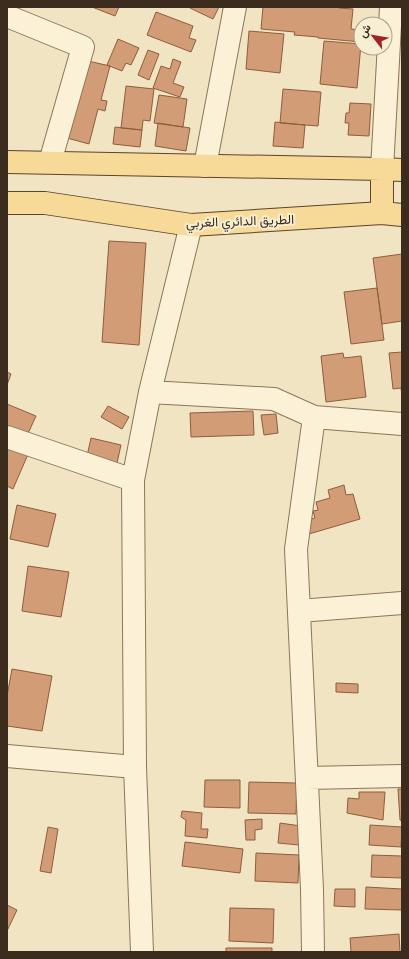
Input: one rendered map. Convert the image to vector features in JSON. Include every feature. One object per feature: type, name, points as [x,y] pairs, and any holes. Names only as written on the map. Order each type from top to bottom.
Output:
[{"type":"main road","points":[[7,162],[392,170],[392,214]]},
{"type":"main road","name":"الطريق الدائري الغربي","points":[[7,202],[45,203],[191,225],[392,214]]},
{"type":"street","points":[[205,166],[235,7]]},
{"type":"street","points":[[391,7],[392,170]]},
{"type":"street","points":[[7,16],[83,47],[50,162]]},
{"type":"street","points":[[142,952],[135,767],[133,480],[150,392],[191,225]]},
{"type":"street","points":[[150,392],[274,399],[314,417],[402,424]]},
{"type":"street","points":[[313,952],[312,889],[296,550],[314,417]]},
{"type":"street","points":[[7,436],[133,480]]},
{"type":"street","points":[[299,611],[402,603]]},
{"type":"street","points":[[7,756],[135,767]]},
{"type":"street","points":[[307,778],[402,776]]},
{"type":"building","points":[[92,7],[119,7],[115,16]]},
{"type":"building","points":[[190,7],[219,7],[213,19]]},
{"type":"building","points":[[263,7],[340,7],[339,8],[353,9],[351,29],[353,29],[353,41],[294,35],[295,32],[261,29]]},
{"type":"building","points":[[156,12],[193,26],[189,38],[196,40],[191,52],[147,35]]},
{"type":"building","points":[[249,31],[284,34],[280,73],[246,69]]},
{"type":"building","points":[[118,39],[139,48],[131,65],[126,63],[122,71],[107,65]]},
{"type":"building","points":[[324,41],[353,43],[353,56],[360,56],[357,88],[320,84]]},
{"type":"building","points":[[148,50],[159,54],[149,80],[138,75]]},
{"type":"building","points":[[173,59],[181,62],[173,83],[184,87],[180,97],[153,88],[161,66],[170,69]]},
{"type":"building","points":[[88,61],[110,66],[101,100],[107,101],[105,111],[98,109],[89,144],[67,138]]},
{"type":"building","points":[[126,86],[154,89],[150,121],[143,120],[142,130],[121,128]]},
{"type":"building","points":[[283,89],[321,92],[318,126],[280,123]]},
{"type":"building","points":[[159,95],[187,99],[183,127],[154,123]]},
{"type":"building","points":[[350,103],[371,104],[369,136],[348,135],[349,123],[345,123],[346,113],[349,113]]},
{"type":"building","points":[[275,122],[305,125],[303,148],[273,146]]},
{"type":"building","points":[[158,123],[190,128],[186,151],[155,146]]},
{"type":"building","points":[[115,127],[142,130],[140,147],[113,144]]},
{"type":"building","points":[[109,241],[146,243],[139,345],[102,342]]},
{"type":"building","points":[[402,254],[402,321],[382,324],[373,258]]},
{"type":"building","points":[[377,288],[384,340],[351,344],[344,292]]},
{"type":"building","points":[[402,352],[402,396],[401,388],[393,389],[389,353]]},
{"type":"building","points":[[343,353],[344,358],[361,356],[366,397],[326,402],[321,356]]},
{"type":"building","points":[[7,372],[11,374],[7,385]]},
{"type":"building","points":[[7,404],[36,416],[25,440],[7,432]]},
{"type":"building","points":[[108,406],[129,417],[122,429],[101,417]]},
{"type":"building","points":[[253,411],[254,435],[191,437],[190,413]]},
{"type":"building","points":[[276,414],[278,433],[264,435],[261,415]]},
{"type":"building","points":[[91,438],[121,445],[117,463],[87,456]]},
{"type":"building","points":[[7,442],[29,452],[13,489],[7,486]]},
{"type":"building","points":[[344,485],[346,495],[353,494],[360,519],[309,534],[305,521],[315,518],[313,511],[318,510],[316,502],[330,498],[328,490]]},
{"type":"building","points":[[17,505],[56,514],[48,547],[10,539]]},
{"type":"building","points":[[28,566],[69,572],[61,617],[22,611]]},
{"type":"building","points":[[12,669],[52,676],[42,731],[7,726],[7,696]]},
{"type":"building","points":[[336,683],[358,684],[358,693],[336,692]]},
{"type":"building","points":[[205,780],[240,780],[240,808],[204,807]]},
{"type":"building","points":[[249,782],[297,783],[296,814],[248,813]]},
{"type":"building","points":[[398,789],[402,789],[402,821],[400,820]]},
{"type":"building","points":[[359,792],[385,792],[383,820],[347,813],[348,798],[359,799]]},
{"type":"building","points":[[182,811],[202,813],[201,829],[208,829],[207,838],[185,836],[186,820],[181,817]]},
{"type":"building","points":[[262,819],[262,829],[255,830],[255,840],[246,840],[245,820]]},
{"type":"building","points":[[280,823],[301,826],[299,845],[278,843]]},
{"type":"building","points":[[370,825],[402,827],[401,847],[369,845]]},
{"type":"building","points":[[48,827],[58,829],[51,873],[40,871]]},
{"type":"building","points":[[185,842],[243,849],[240,873],[182,866]]},
{"type":"building","points":[[256,853],[299,855],[298,883],[255,881]]},
{"type":"building","points":[[372,855],[402,856],[402,878],[371,877]]},
{"type":"building","points":[[366,887],[402,889],[402,910],[365,909]]},
{"type":"building","points":[[335,889],[355,889],[355,907],[334,906]]},
{"type":"building","points":[[7,905],[17,910],[7,931]]},
{"type":"building","points":[[230,908],[274,909],[273,943],[229,941]]},
{"type":"building","points":[[399,934],[400,952],[351,952],[350,938]]},
{"type":"building","points":[[226,948],[272,948],[272,952],[226,952]]}]
